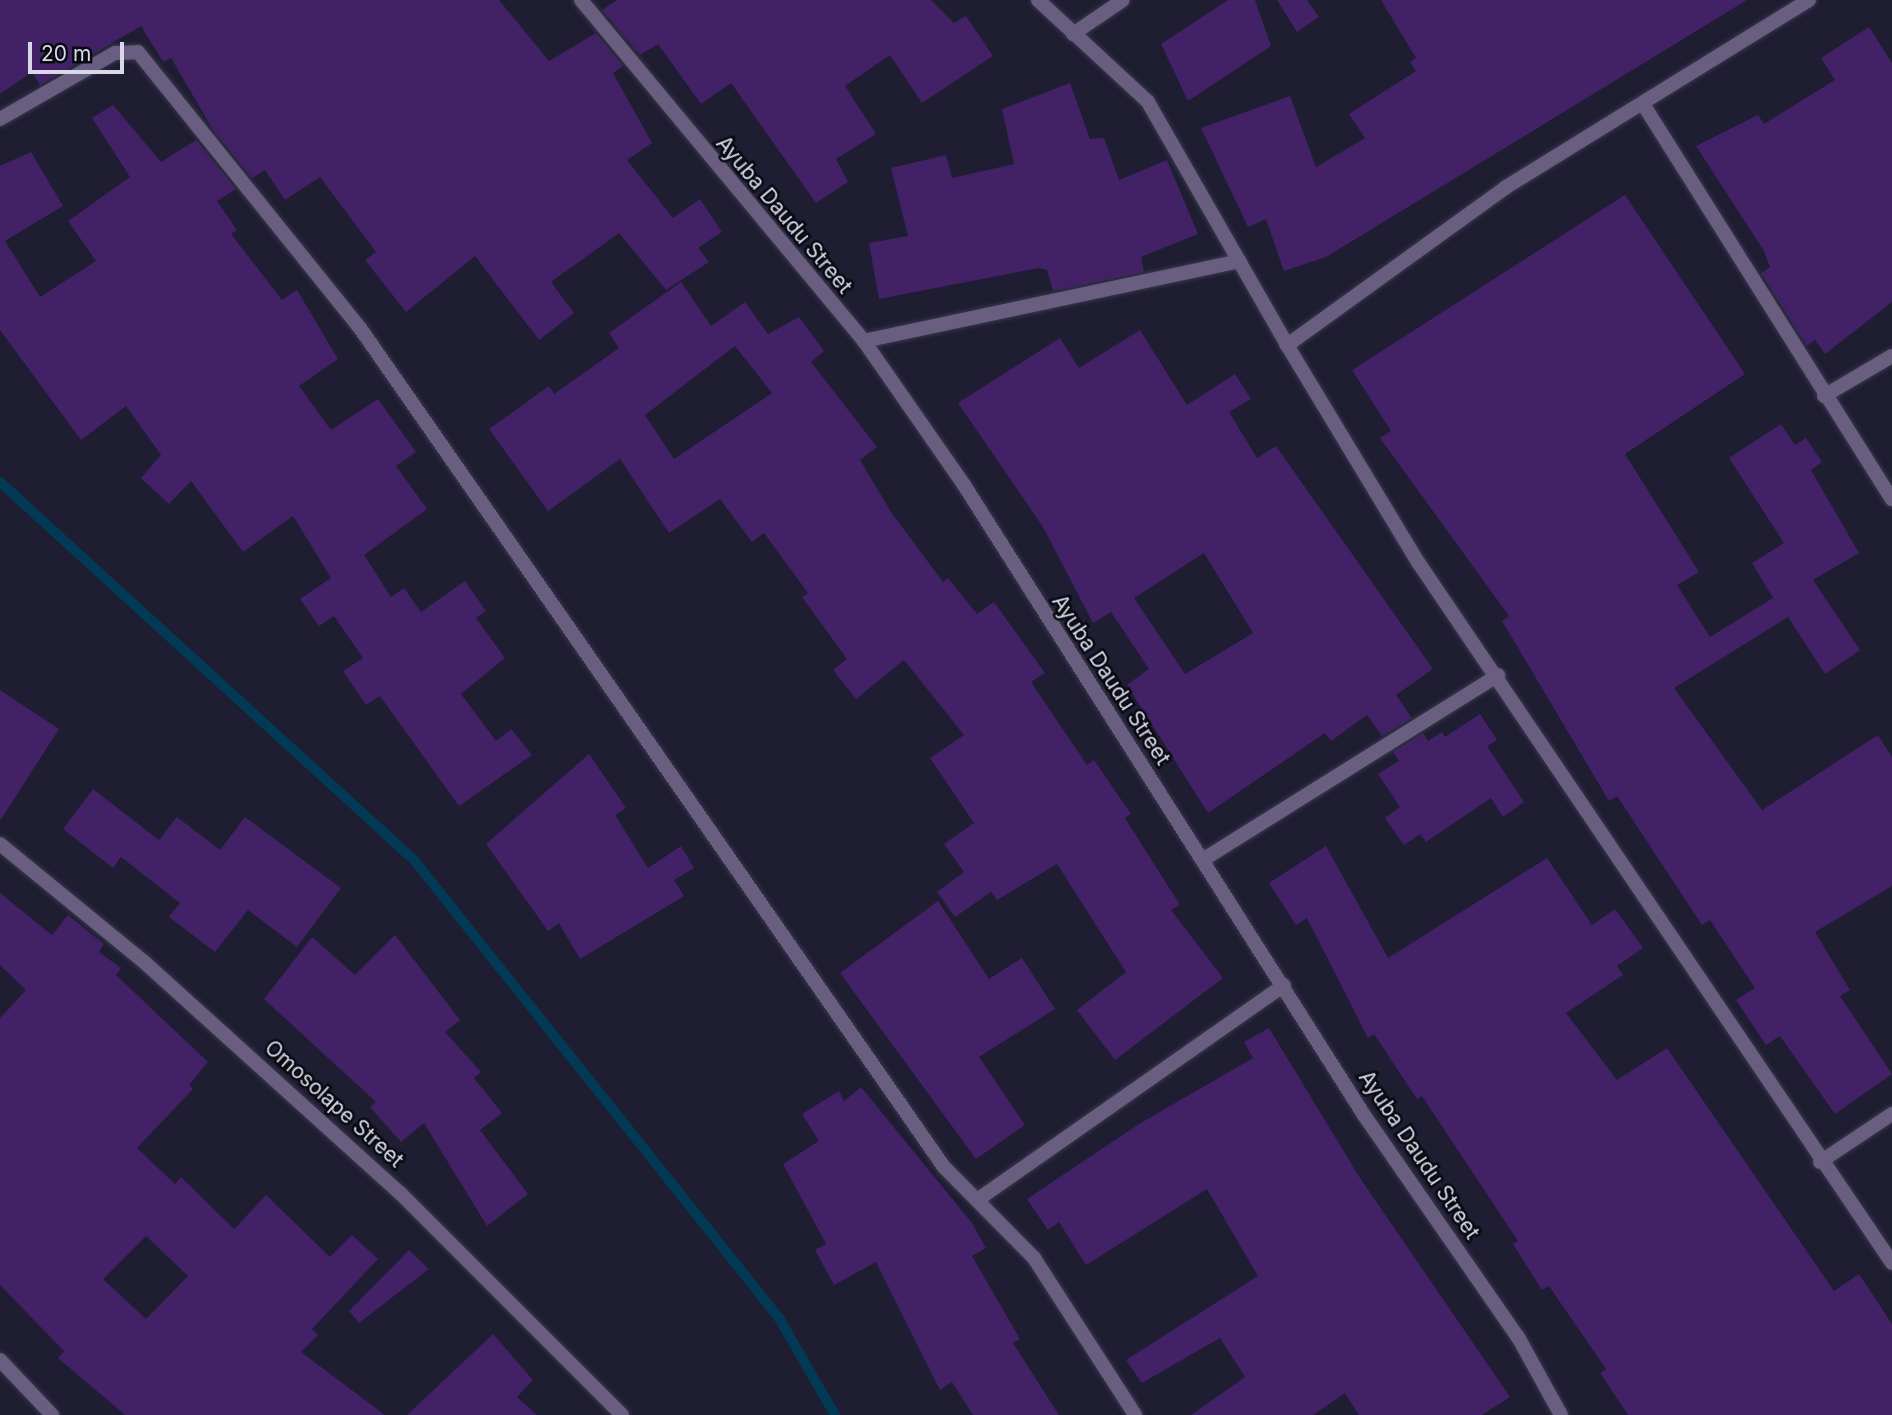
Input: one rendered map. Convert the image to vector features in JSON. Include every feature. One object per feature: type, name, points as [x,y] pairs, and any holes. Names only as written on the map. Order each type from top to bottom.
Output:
[{"type":"street","name":"Ayuba Daudu Street","points":[[581,0],[864,341],[1284,985],[1518,1337],[1561,1415]]},
{"type":"street","points":[[1038,0],[1148,102],[1287,345],[1418,562],[1499,675],[1820,1162],[1892,1263]]},
{"type":"street","points":[[1073,34],[1123,0]]},
{"type":"street","points":[[1287,345],[1505,188],[1809,0]]},
{"type":"street","points":[[0,119],[115,53],[138,52],[360,328],[944,1167],[980,1198],[1034,1258],[1135,1415]]},
{"type":"street","points":[[1643,104],[1824,396],[1892,499]]},
{"type":"street","points":[[864,341],[1240,261]]},
{"type":"street","points":[[1824,396],[1892,356]]},
{"type":"street","points":[[1204,859],[1499,675]]},
{"type":"street","name":"Omosolape Street","points":[[0,845],[143,961],[400,1193],[622,1415]]},
{"type":"street","points":[[980,1198],[1284,985]]},
{"type":"street","points":[[1820,1162],[1892,1114]]},
{"type":"street","points":[[0,1360],[52,1415]]},
{"type":"building","points":[[0,0],[499,0],[549,61],[596,33],[623,66],[613,73],[652,143],[627,160],[673,218],[700,199],[722,232],[698,248],[709,262],[666,290],[619,233],[551,282],[574,313],[539,340],[475,256],[406,312],[365,260],[376,252],[320,177],[285,200],[265,170],[252,178],[213,130],[171,58],[163,62],[141,26],[40,85],[32,72],[0,94]]},
{"type":"building","points":[[617,0],[931,0],[954,23],[966,16],[993,56],[922,103],[890,55],[845,86],[876,134],[836,159],[848,182],[816,203],[731,83],[701,104],[658,44],[640,55],[602,10]]},
{"type":"building","points":[[1228,0],[1255,0],[1271,46],[1188,101],[1161,44]]},
{"type":"building","points":[[1277,0],[1307,0],[1319,17],[1297,32]]},
{"type":"building","points":[[1381,0],[1747,0],[1326,257],[1284,271],[1266,219],[1248,227],[1201,128],[1290,96],[1316,167],[1365,138],[1349,114],[1416,71],[1410,62],[1416,58]]},
{"type":"building","points":[[1869,27],[1892,63],[1892,302],[1825,354],[1815,340],[1807,346],[1761,273],[1770,267],[1764,251],[1696,146],[1758,115],[1764,124],[1835,80],[1821,58]]},
{"type":"building","points":[[1070,83],[1090,139],[1104,138],[1119,180],[1167,160],[1198,234],[1141,257],[1144,272],[1053,291],[1047,270],[1039,268],[879,299],[869,243],[908,236],[891,168],[946,155],[952,178],[1014,164],[1002,109]]},
{"type":"building","points":[[113,105],[161,162],[196,140],[236,189],[217,201],[237,230],[231,234],[282,300],[297,290],[338,359],[299,386],[331,430],[378,399],[416,452],[396,466],[427,509],[364,555],[391,597],[404,588],[421,612],[465,581],[486,611],[476,618],[505,658],[461,694],[496,741],[511,729],[532,755],[459,806],[380,696],[366,705],[343,671],[363,658],[334,616],[319,626],[300,599],[331,578],[293,516],[243,552],[191,481],[169,504],[141,478],[161,455],[126,406],[81,440],[0,330],[0,166],[31,152],[63,206],[5,241],[40,297],[96,261],[68,221],[130,177],[92,118]]},
{"type":"building","points":[[1625,195],[1745,374],[1625,454],[1699,572],[1677,585],[1710,637],[1773,598],[1752,563],[1784,543],[1729,458],[1781,424],[1795,445],[1806,438],[1822,462],[1811,470],[1859,553],[1813,580],[1860,650],[1825,674],[1788,617],[1674,688],[1762,810],[1878,735],[1892,757],[1892,886],[1815,932],[1850,990],[1840,996],[1892,1074],[1835,1114],[1780,1036],[1766,1045],[1736,1000],[1755,988],[1710,920],[1702,925],[1617,796],[1609,801],[1502,621],[1509,616],[1380,438],[1391,431],[1352,370]]},
{"type":"building","points":[[681,282],[711,326],[745,302],[768,334],[799,317],[824,351],[811,362],[877,447],[860,460],[891,512],[943,582],[948,578],[977,614],[994,602],[1045,673],[1031,682],[1087,765],[1094,760],[1131,814],[1125,818],[1180,905],[1171,910],[1223,978],[1115,1060],[1077,1010],[1126,972],[1057,864],[997,900],[991,892],[955,917],[937,892],[964,872],[944,844],[974,823],[930,758],[964,735],[904,660],[856,699],[833,670],[847,659],[802,597],[808,593],[764,533],[752,542],[720,499],[669,533],[620,459],[548,511],[489,429],[549,386],[554,394],[619,348],[609,333]],"holes":[[[735,346],[772,393],[674,459],[645,415]]]},
{"type":"building","points":[[1140,330],[1187,405],[1235,374],[1251,399],[1229,412],[1257,458],[1276,446],[1433,669],[1396,695],[1412,718],[1382,736],[1367,715],[1331,741],[1325,733],[1208,813],[1127,685],[1149,669],[1111,612],[1093,623],[1043,527],[958,403],[1060,338],[1079,368]],"holes":[[[1204,553],[1253,633],[1185,674],[1134,598]]]},
{"type":"building","points":[[0,690],[59,729],[0,821]]},
{"type":"building","points":[[1480,714],[1497,740],[1487,746],[1524,802],[1503,817],[1491,798],[1426,842],[1420,834],[1404,845],[1385,818],[1400,807],[1378,774],[1399,761],[1393,752],[1423,733],[1428,741],[1442,732],[1445,737]]},
{"type":"building","points":[[589,754],[626,808],[615,815],[648,868],[681,846],[694,868],[674,880],[684,896],[580,959],[559,923],[548,931],[486,844]]},
{"type":"building","points":[[93,789],[159,840],[177,817],[220,850],[245,817],[341,888],[297,947],[248,910],[215,952],[169,917],[180,903],[121,857],[113,868],[63,829]]},
{"type":"building","points":[[1326,846],[1388,958],[1547,858],[1592,925],[1615,909],[1643,948],[1617,966],[1623,975],[1566,1013],[1617,1080],[1667,1048],[1834,1291],[1859,1274],[1892,1324],[1892,1415],[1628,1415],[1600,1373],[1606,1369],[1549,1286],[1542,1290],[1513,1244],[1518,1241],[1422,1096],[1417,1099],[1374,1034],[1368,1038],[1307,918],[1296,925],[1269,883]]},
{"type":"building","points":[[0,893],[52,935],[68,915],[104,944],[99,952],[121,968],[116,975],[208,1062],[189,1085],[193,1089],[137,1148],[175,1184],[181,1177],[234,1229],[266,1195],[330,1257],[352,1235],[378,1259],[312,1329],[318,1335],[301,1352],[385,1415],[125,1415],[58,1358],[64,1351],[0,1285],[0,1018],[26,990],[0,965]],"holes":[[[146,1236],[188,1276],[146,1319],[103,1279]]]},
{"type":"building","points":[[938,901],[989,979],[1022,958],[1055,1009],[979,1057],[1025,1125],[976,1159],[840,973]]},
{"type":"building","points":[[395,935],[460,1020],[445,1032],[481,1072],[474,1078],[502,1113],[480,1130],[528,1194],[487,1226],[424,1123],[401,1142],[370,1107],[376,1102],[264,999],[312,937],[355,975]]},
{"type":"building","points":[[1269,1028],[1360,1178],[1510,1397],[1482,1415],[1359,1415],[1345,1393],[1313,1415],[1191,1415],[1245,1377],[1220,1338],[1142,1383],[1126,1360],[1258,1276],[1207,1189],[1086,1265],[1059,1222],[1048,1230],[1027,1199],[1139,1124],[1253,1058],[1244,1042]]},
{"type":"building","points":[[861,1087],[972,1223],[986,1248],[972,1256],[1020,1339],[1013,1343],[1059,1415],[973,1415],[952,1382],[940,1390],[876,1262],[834,1285],[815,1250],[826,1244],[783,1164],[819,1141],[802,1114],[839,1091],[844,1101]]},
{"type":"building","points":[[409,1250],[429,1269],[359,1323],[349,1311]]},
{"type":"building","points":[[493,1334],[533,1380],[517,1397],[537,1415],[407,1415]]},
{"type":"waterway","points":[[0,482],[414,860],[779,1318],[835,1415]]}]
